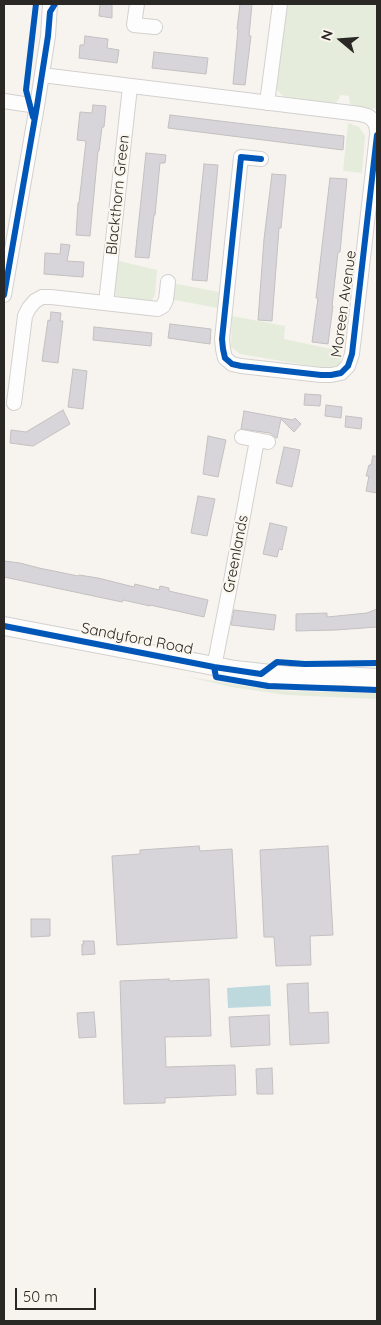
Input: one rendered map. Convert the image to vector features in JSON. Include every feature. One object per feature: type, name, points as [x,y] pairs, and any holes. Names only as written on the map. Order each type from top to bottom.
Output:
[{"type":"main road","name":"Sandyford Road","points":[[6,628],[214,667],[289,676],[377,678]]},
{"type":"street","points":[[4,294],[38,106],[48,36],[50,4]]},
{"type":"street","points":[[137,4],[134,24],[155,27]]},
{"type":"street","points":[[267,103],[280,4]]},
{"type":"street","name":"Moreen Avenue","points":[[42,75],[360,114],[368,116],[373,120],[377,133],[371,247],[352,354],[348,366],[341,373],[321,375],[241,366],[232,364],[225,358],[222,340],[241,157],[261,159]]},
{"type":"street","name":"Blackthorn Green","points":[[106,303],[130,87]]},
{"type":"street","points":[[4,101],[38,106]]},
{"type":"street","points":[[14,403],[25,316],[35,301],[42,297],[51,296],[158,308],[164,306],[168,282]]},
{"type":"street","name":"Greenlands","points":[[214,667],[262,441],[242,437]]},
{"type":"green space","points":[[287,4],[377,4],[377,109],[353,106],[350,104],[349,96],[340,95],[335,104],[290,99],[283,96],[277,90],[276,85]]},
{"type":"green space","points":[[348,123],[359,127],[365,136],[362,173],[343,171]]},
{"type":"green space","points":[[111,259],[157,270],[155,295],[152,300],[145,302],[108,294]]},
{"type":"green space","points":[[172,283],[219,292],[218,308],[169,299]]},
{"type":"green space","points":[[232,316],[285,326],[284,339],[341,351],[340,365],[329,369],[240,354],[231,347]]},
{"type":"green space","points":[[184,676],[285,691],[377,693],[377,699],[286,695],[231,687]]},
{"type":"water","points":[[270,985],[271,1006],[228,1008],[227,988]]},
{"type":"building","points":[[100,4],[112,4],[112,18],[99,16]]},
{"type":"building","points":[[240,4],[252,4],[249,36],[251,36],[245,85],[233,84]]},
{"type":"building","points":[[85,36],[108,39],[107,48],[119,50],[117,63],[79,58],[80,45],[84,45]]},
{"type":"building","points":[[154,52],[208,58],[206,74],[152,68]]},
{"type":"building","points":[[93,105],[106,106],[104,127],[102,127],[98,151],[90,236],[76,235],[86,141],[77,140],[80,112],[92,113]]},
{"type":"building","points":[[170,115],[344,136],[343,150],[168,128]]},
{"type":"building","points":[[146,153],[166,155],[165,163],[160,163],[149,258],[135,257]]},
{"type":"building","points":[[204,164],[218,165],[207,281],[192,280]]},
{"type":"building","points":[[272,174],[286,175],[281,228],[279,228],[272,321],[258,320],[264,239]]},
{"type":"building","points":[[330,178],[347,179],[328,344],[312,342]]},
{"type":"building","points":[[61,244],[70,245],[67,261],[84,262],[83,277],[44,274],[45,253],[60,254]]},
{"type":"building","points":[[51,312],[61,313],[60,321],[63,321],[58,363],[42,361],[48,320],[50,321]]},
{"type":"building","points":[[170,324],[211,329],[210,344],[168,338]]},
{"type":"building","points":[[94,327],[152,333],[151,346],[93,340]]},
{"type":"building","points":[[73,369],[87,371],[83,409],[68,407]]},
{"type":"building","points":[[305,394],[321,395],[320,406],[304,405]]},
{"type":"building","points":[[326,405],[342,407],[341,418],[325,416]]},
{"type":"building","points":[[63,410],[70,424],[33,446],[10,443],[11,430],[26,432]]},
{"type":"building","points":[[244,411],[293,420],[295,418],[301,424],[294,432],[281,419],[276,438],[270,433],[241,429]]},
{"type":"building","points":[[346,416],[362,418],[361,429],[345,427]]},
{"type":"building","points":[[208,436],[226,440],[218,477],[203,474]]},
{"type":"building","points":[[284,447],[300,450],[292,487],[276,483]]},
{"type":"building","points":[[373,456],[377,456],[377,493],[366,491],[369,476],[366,476]]},
{"type":"building","points":[[198,496],[215,499],[207,536],[191,533]]},
{"type":"building","points":[[270,523],[287,527],[282,550],[279,549],[277,557],[263,554]]},
{"type":"building","points":[[4,561],[78,576],[98,578],[134,587],[135,584],[159,590],[160,586],[169,588],[169,591],[208,600],[204,617],[123,600],[122,602],[4,577]]},
{"type":"building","points":[[377,609],[377,627],[296,631],[296,614],[327,613],[327,617],[367,613]]},
{"type":"building","points":[[234,610],[276,615],[274,630],[231,625]]},
{"type":"building","points":[[199,846],[200,851],[232,849],[237,938],[117,945],[112,856],[140,854],[140,850]]},
{"type":"building","points":[[328,846],[333,935],[310,936],[311,965],[276,966],[274,937],[264,937],[260,850]]},
{"type":"building","points":[[31,919],[50,919],[50,936],[31,937]]},
{"type":"building","points":[[83,941],[94,941],[95,954],[82,955]]},
{"type":"building","points":[[169,979],[169,981],[209,979],[211,1036],[165,1037],[166,1067],[235,1065],[236,1095],[165,1098],[165,1103],[124,1104],[120,981]]},
{"type":"building","points":[[308,983],[309,1013],[328,1012],[329,1043],[290,1045],[287,984]]},
{"type":"building","points":[[94,1012],[96,1037],[79,1038],[77,1013]]},
{"type":"building","points":[[269,1015],[270,1045],[231,1047],[229,1017]]},
{"type":"building","points":[[272,1068],[273,1094],[257,1094],[256,1069]]},
{"type":"cycle path","points":[[33,117],[26,90],[36,4]]},
{"type":"cycle path","points":[[4,295],[37,106],[50,12],[55,4]]},
{"type":"cycle path","points":[[261,159],[241,157],[222,339],[225,358],[232,364],[241,366],[321,375],[341,373],[348,366],[352,354],[377,135]]},
{"type":"cycle path","points":[[4,626],[214,667],[261,674],[277,662],[305,664],[377,663]]},
{"type":"cycle path","points":[[214,667],[216,677],[268,686],[377,690]]}]
